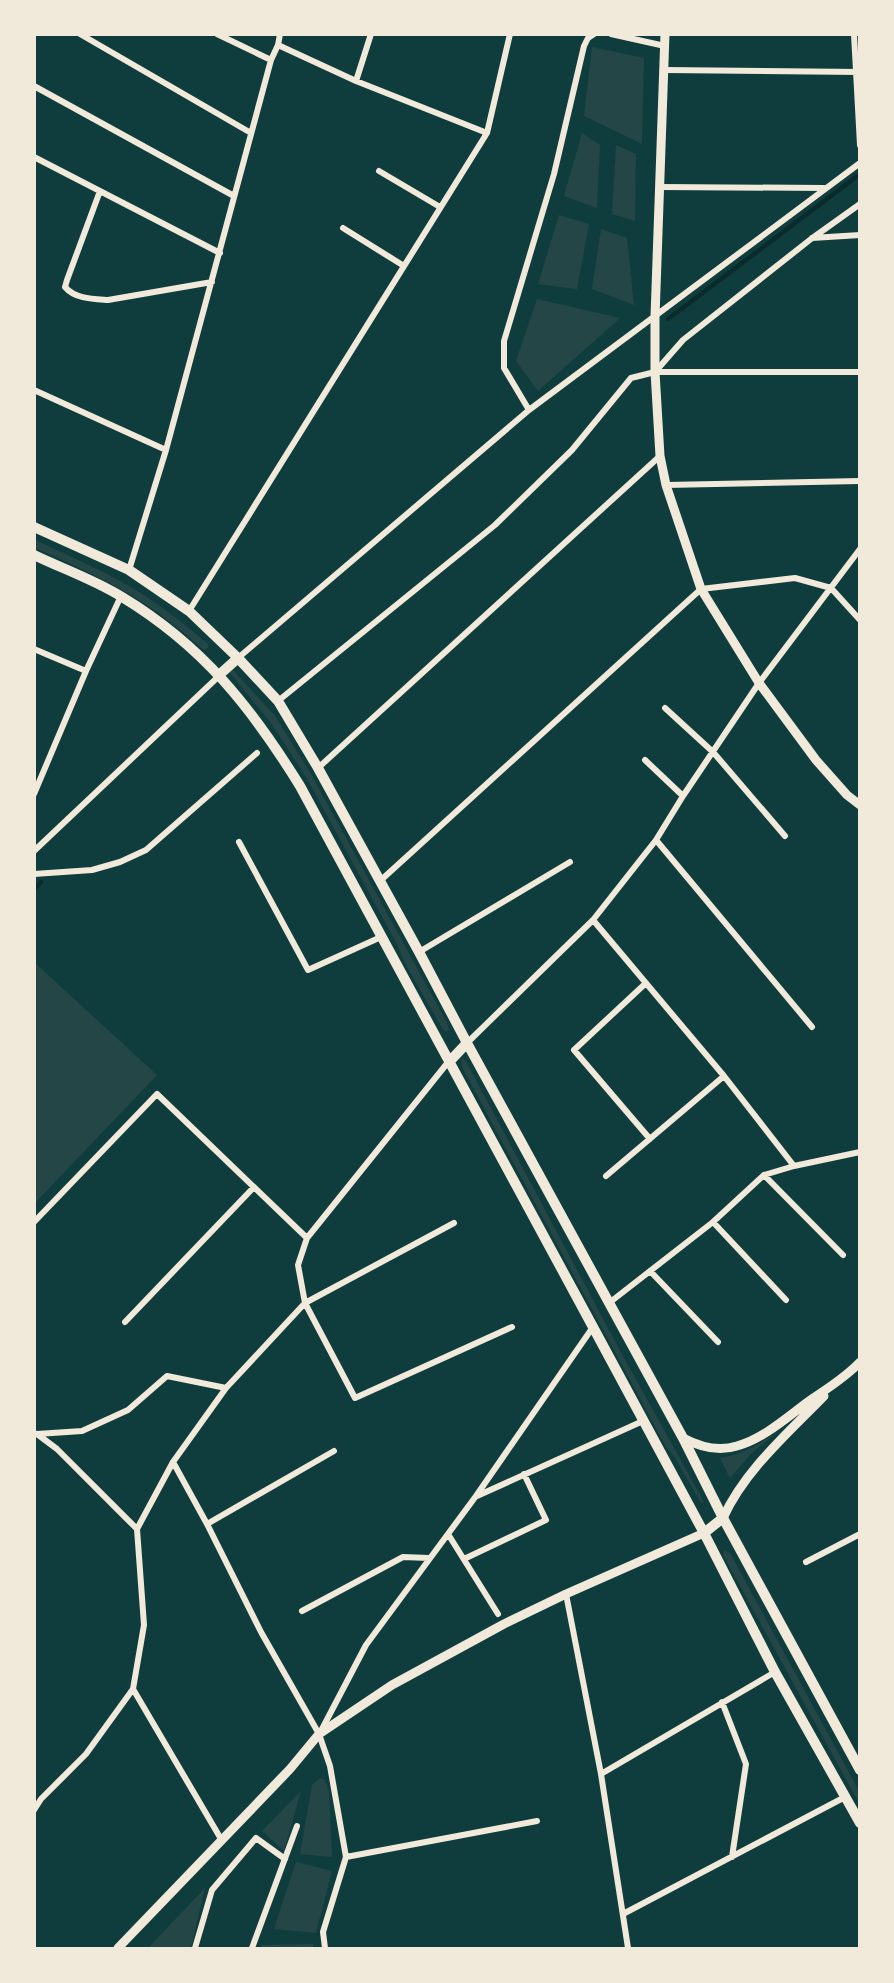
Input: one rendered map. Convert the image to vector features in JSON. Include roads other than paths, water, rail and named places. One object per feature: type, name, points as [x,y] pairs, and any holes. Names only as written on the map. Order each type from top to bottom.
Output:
[{"type":"main road","points":[[34,527],[129,570],[189,611],[278,701],[318,768],[419,952],[860,1770]]},
{"type":"main road","points":[[34,555],[121,596],[165,625],[196,651],[219,675],[257,720],[289,768],[450,1061],[704,1533],[775,1672],[860,1823]]},
{"type":"main road","points":[[219,675],[238,658]]},
{"type":"main road","points":[[450,1061],[467,1043]]},
{"type":"main road","points":[[704,1533],[723,1518]]},
{"type":"street","points":[[80,34],[251,133]]},
{"type":"street","points":[[218,34],[271,60]]},
{"type":"street","points":[[129,570],[166,450],[271,60],[280,34]]},
{"type":"street","points":[[356,81],[371,34]]},
{"type":"street","points":[[189,611],[487,133],[510,34]]},
{"type":"street","points":[[529,410],[504,369],[504,341],[554,174],[584,46],[588,38],[594,34]]},
{"type":"street","points":[[610,34],[665,46]]},
{"type":"street","points":[[665,34],[655,372],[660,456],[666,485],[701,589],[759,683],[816,760],[847,795],[860,805]]},
{"type":"street","points":[[854,34],[860,145]]},
{"type":"street","points":[[278,45],[356,81],[487,133]]},
{"type":"street","points":[[664,70],[857,72]]},
{"type":"street","points":[[34,86],[234,196]]},
{"type":"street","points":[[34,157],[220,253]]},
{"type":"street","points":[[238,658],[529,410],[860,163]]},
{"type":"street","points":[[379,171],[440,207]]},
{"type":"street","points":[[660,187],[824,188]]},
{"type":"street","points":[[100,191],[67,280],[65,287],[70,293],[91,299],[108,300],[212,282]]},
{"type":"street","points":[[655,372],[684,339],[811,238],[860,204]]},
{"type":"street","points":[[343,228],[404,266]]},
{"type":"street","points":[[811,238],[860,235]]},
{"type":"street","points":[[278,701],[495,525],[572,450],[631,378],[655,372],[860,372]]},
{"type":"street","points":[[34,390],[166,450]]},
{"type":"street","points":[[318,768],[660,456]]},
{"type":"street","points":[[666,485],[860,481]]},
{"type":"street","points":[[467,1043],[593,920],[656,840],[759,683],[860,549]]},
{"type":"street","points":[[380,881],[701,589],[795,578],[831,588],[860,620]]},
{"type":"street","points":[[34,794],[86,671],[121,596]]},
{"type":"street","points":[[34,649],[86,671]]},
{"type":"street","points":[[34,851],[219,675]]},
{"type":"street","points":[[665,708],[713,752],[786,836]]},
{"type":"street","points":[[34,874],[92,870],[120,862],[146,850],[257,753]]},
{"type":"street","points":[[645,760],[683,796]]},
{"type":"street","points":[[656,840],[812,1027]]},
{"type":"street","points":[[239,842],[308,970],[381,937]]},
{"type":"street","points":[[419,952],[570,862]]},
{"type":"street","points":[[593,920],[724,1076],[794,1166]]},
{"type":"street","points":[[646,983],[574,1050],[650,1139]]},
{"type":"street","points":[[450,1061],[307,1238],[298,1265],[305,1303],[355,1398],[512,1327]]},
{"type":"street","points":[[606,1176],[724,1076]]},
{"type":"street","points":[[34,1222],[157,1094],[307,1238]]},
{"type":"street","points":[[608,1304],[713,1222],[764,1175],[860,1152]]},
{"type":"street","points":[[764,1175],[843,1255]]},
{"type":"street","points":[[126,1322],[254,1187]]},
{"type":"street","points":[[713,1222],[786,1300]]},
{"type":"street","points":[[34,1810],[41,1799],[86,1754],[133,1689],[144,1625],[137,1529],[173,1461],[226,1388],[305,1303],[454,1223]]},
{"type":"street","points":[[650,1271],[718,1342]]},
{"type":"street","points":[[118,1948],[290,1769],[319,1734],[366,1645],[476,1496],[593,1327]]},
{"type":"street","points":[[683,1438],[699,1446],[717,1449],[736,1446],[763,1434],[858,1367]]},
{"type":"street","points":[[36,1432],[81,1431],[128,1410],[167,1376],[226,1388]]},
{"type":"street","points":[[723,1518],[732,1499],[767,1455],[843,1377]]},
{"type":"street","points":[[476,1496],[643,1420]]},
{"type":"street","points":[[36,1432],[57,1449],[137,1529]]},
{"type":"street","points":[[207,1524],[334,1451]]},
{"type":"street","points":[[173,1461],[261,1632],[319,1734],[330,1766],[346,1857],[323,1932],[325,1948]]},
{"type":"street","points":[[464,1559],[546,1520],[524,1474]]},
{"type":"street","points":[[319,1734],[392,1685],[504,1624],[704,1533]]},
{"type":"street","points":[[448,1534],[498,1614]]},
{"type":"street","points":[[806,1562],[860,1534]]},
{"type":"street","points":[[302,1611],[403,1557],[429,1558]]},
{"type":"street","points":[[566,1594],[601,1774],[628,1948]]},
{"type":"street","points":[[601,1774],[775,1672]]},
{"type":"street","points":[[133,1689],[221,1839]]},
{"type":"street","points":[[722,1702],[746,1764],[732,1857]]},
{"type":"street","points":[[623,1914],[845,1797]]},
{"type":"street","points":[[346,1857],[537,1821]]},
{"type":"street","points":[[252,1948],[297,1826]]},
{"type":"street","points":[[195,1948],[212,1890],[256,1838],[285,1858]]},
{"type":"waterway","points":[[668,319],[860,174]]},
{"type":"waterway","points":[[34,889],[41,882]]}]
